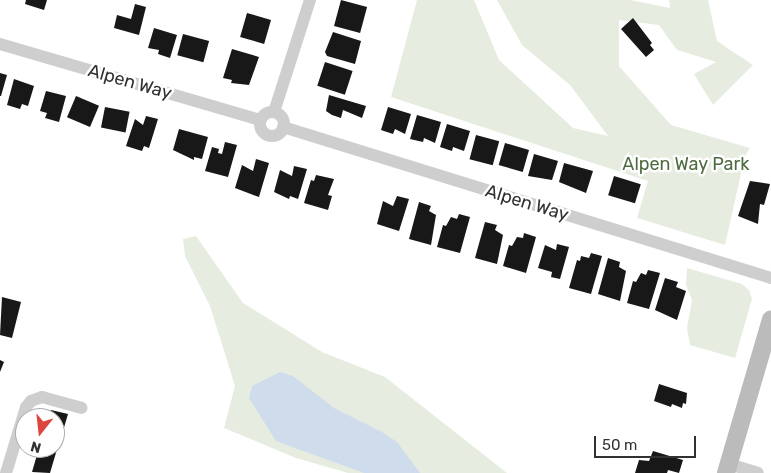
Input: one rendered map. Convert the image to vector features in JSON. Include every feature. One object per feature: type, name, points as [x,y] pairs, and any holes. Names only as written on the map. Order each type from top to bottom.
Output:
[{"type":"street","points":[[274,112],[310,0]]},
{"type":"street","name":"Alpen Way","points":[[0,44],[260,120]]},
{"type":"street","points":[[268,112],[274,112],[281,116],[283,127],[279,134],[268,136],[260,128],[260,120],[268,112]]},
{"type":"street","name":"Alpen Way","points":[[283,127],[771,278]]},
{"type":"street","points":[[758,473],[727,469],[771,319]]},
{"type":"street","points":[[6,473],[26,407],[31,401],[42,397],[82,408]]},
{"type":"green space","name":"Alpen Way Park","points":[[417,0],[474,0],[499,60],[573,128],[608,136],[570,85],[522,45],[497,0],[630,0],[670,8],[669,0],[708,0],[717,41],[753,65],[713,105],[694,74],[716,62],[677,50],[659,25],[619,20],[619,66],[671,125],[750,148],[745,156],[725,245],[637,218],[648,181],[391,97]]},
{"type":"green space","points":[[196,236],[243,303],[322,352],[385,377],[507,473],[348,473],[296,458],[224,428],[235,386],[210,306],[185,256],[183,239]]},
{"type":"green space","points":[[687,268],[742,284],[749,290],[752,299],[735,358],[690,345],[687,328],[692,300],[686,285]]},
{"type":"water","points":[[280,372],[293,376],[334,408],[382,432],[397,442],[420,473],[364,473],[276,441],[249,398],[252,386]]},
{"type":"building","points":[[26,0],[47,0],[44,10],[25,4]]},
{"type":"building","points":[[341,0],[367,7],[360,33],[334,26]]},
{"type":"building","points":[[135,4],[146,7],[139,35],[114,28],[117,15],[131,19]]},
{"type":"building","points":[[247,13],[271,20],[264,44],[240,37]]},
{"type":"building","points":[[633,18],[652,43],[650,45],[654,50],[646,57],[621,29]]},
{"type":"building","points":[[154,28],[177,35],[170,58],[158,54],[159,50],[148,48]]},
{"type":"building","points":[[333,32],[361,41],[355,64],[327,56],[325,52]]},
{"type":"building","points":[[183,34],[209,41],[203,62],[177,55]]},
{"type":"building","points":[[232,49],[259,57],[249,85],[231,83],[232,80],[223,78]]},
{"type":"building","points":[[325,62],[353,71],[345,95],[317,86]]},
{"type":"building","points":[[0,73],[7,75],[1,96],[0,96]]},
{"type":"building","points":[[14,79],[34,86],[28,106],[22,104],[20,109],[7,105]]},
{"type":"building","points":[[46,91],[66,96],[59,122],[45,118],[47,113],[40,111]]},
{"type":"building","points":[[329,95],[366,106],[362,118],[343,110],[341,118],[326,111]]},
{"type":"building","points":[[76,96],[99,106],[90,127],[67,117]]},
{"type":"building","points":[[105,107],[130,112],[126,132],[101,128]]},
{"type":"building","points":[[388,107],[411,114],[405,134],[395,129],[393,134],[381,130]]},
{"type":"building","points":[[417,115],[441,122],[435,143],[424,138],[423,142],[410,139]]},
{"type":"building","points":[[146,116],[158,119],[149,148],[144,146],[142,151],[126,146],[135,119],[143,125]]},
{"type":"building","points":[[447,124],[470,131],[464,151],[453,147],[452,151],[440,147]]},
{"type":"building","points":[[179,129],[208,137],[202,159],[194,157],[194,160],[173,150]]},
{"type":"building","points":[[476,135],[499,141],[493,165],[470,159]]},
{"type":"building","points":[[225,142],[237,145],[228,177],[205,171],[212,147],[219,149],[218,153],[222,154]]},
{"type":"building","points":[[505,143],[529,150],[523,172],[499,165]]},
{"type":"building","points":[[534,154],[558,161],[552,180],[528,176]]},
{"type":"building","points":[[256,159],[269,163],[259,197],[235,188],[242,165],[253,171]]},
{"type":"building","points":[[564,163],[593,171],[586,193],[559,182]]},
{"type":"building","points":[[294,166],[307,169],[298,199],[290,196],[289,199],[274,192],[280,170],[292,176]]},
{"type":"building","points":[[316,175],[334,179],[328,195],[332,196],[328,210],[304,203],[311,180],[314,181]]},
{"type":"building","points":[[614,176],[641,184],[635,203],[608,195]]},
{"type":"building","points":[[750,181],[770,184],[764,205],[760,204],[758,224],[738,216]]},
{"type":"building","points":[[397,196],[409,199],[399,231],[377,224],[383,201],[393,206]]},
{"type":"building","points":[[419,202],[431,206],[429,211],[436,215],[431,245],[409,239]]},
{"type":"building","points":[[459,214],[470,217],[460,253],[437,247],[443,225],[446,226],[451,217],[457,219]]},
{"type":"building","points":[[485,222],[497,225],[495,230],[503,235],[497,264],[475,258]]},
{"type":"building","points":[[524,233],[536,237],[526,273],[503,266],[509,245],[512,246],[517,237],[523,238]]},
{"type":"building","points":[[557,244],[569,247],[560,279],[551,277],[552,272],[538,268],[545,245],[556,250]]},
{"type":"building","points":[[591,253],[602,256],[591,294],[569,288],[577,260],[580,261],[581,256],[589,258]]},
{"type":"building","points":[[608,258],[620,262],[619,267],[626,271],[620,301],[598,294]]},
{"type":"building","points":[[648,270],[660,273],[649,309],[627,303],[633,281],[636,282],[641,273],[646,275]]},
{"type":"building","points":[[665,278],[678,282],[676,287],[686,291],[677,320],[655,310]]},
{"type":"building","points":[[2,297],[21,302],[12,338],[0,335]]},
{"type":"building","points":[[0,360],[4,362],[0,372]]},
{"type":"building","points":[[659,384],[687,393],[686,404],[683,403],[682,408],[672,404],[671,407],[654,401]]},
{"type":"building","points":[[65,413],[68,414],[65,424]]},
{"type":"building","points":[[653,451],[683,460],[679,473],[668,470],[667,473],[635,473],[639,460],[649,461]]},
{"type":"building","points":[[36,458],[54,458],[50,473],[32,472]]}]
